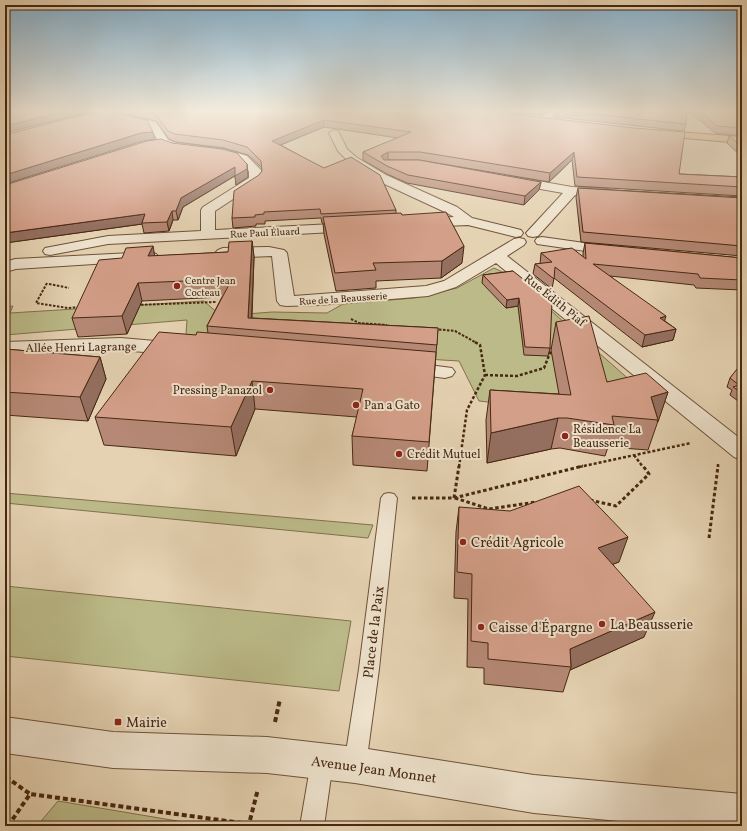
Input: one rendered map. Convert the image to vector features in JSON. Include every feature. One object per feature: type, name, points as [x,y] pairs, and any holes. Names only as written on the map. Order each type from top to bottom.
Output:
[{"type":"street","points":[[197,149],[224,152],[243,158],[255,170],[255,179],[208,210],[208,235]]},
{"type":"street","points":[[342,149],[352,158],[382,178],[452,210],[468,221]]},
{"type":"street","points":[[496,178],[572,191],[620,194]]},
{"type":"street","points":[[405,224],[468,221],[485,224],[532,244],[572,191]]},
{"type":"street","name":"Rue Paul Éluard","points":[[10,265],[58,249],[108,240],[366,226]]},
{"type":"street","points":[[538,237],[594,250],[624,252]]},
{"type":"street","name":"Rue de la Beausserie","points":[[211,254],[268,251],[279,253],[286,301],[319,300],[428,291],[450,284],[496,256],[517,238]]},
{"type":"street","points":[[10,265],[169,256]]},
{"type":"street","name":"Rue Édith Piaf","points":[[496,256],[732,434],[742,452]]},
{"type":"street","name":"Allée Henri Lagrange","points":[[5,348],[121,344],[192,350]]},
{"type":"street","points":[[389,367],[445,372]]},
{"type":"street","name":"Avenue Jean Monnet","points":[[5,735],[113,750],[267,755],[339,763],[534,794],[742,813]]},
{"type":"lane","name":"Place de la Paix","points":[[312,826],[339,763],[379,582],[389,498]]},
{"type":"path","points":[[130,305],[216,302]]},
{"type":"path","points":[[36,303],[68,308],[84,307]]},
{"type":"path","points":[[485,375],[517,376],[544,368],[568,311]]},
{"type":"path","points":[[539,502],[489,509],[454,498],[634,454],[732,434],[709,538]]},
{"type":"path","points":[[584,498],[616,506],[649,474],[634,454]]},
{"type":"path","points":[[5,778],[9,779],[30,794],[249,824],[280,700]]},
{"type":"path","points":[[8,826],[30,794]]},
{"type":"shaded area","points":[[494,268],[513,277],[641,390],[531,407],[479,401],[459,361],[209,346],[186,334],[187,320],[5,335],[5,307],[13,306],[10,313],[204,301],[221,316],[272,312],[327,313],[343,304],[414,298],[457,288]]},
{"type":"shaded area","points":[[5,493],[373,525],[368,538],[5,503]]},
{"type":"shaded area","points":[[5,586],[351,621],[339,691],[5,656]]},
{"type":"shaded area","points":[[58,801],[207,826],[37,826]]},
{"type":"building","points":[[5,149],[90,149],[5,175]]},
{"type":"building","points":[[122,149],[222,149],[237,153],[247,164],[247,169],[235,176],[235,167],[181,198],[176,211],[172,211],[167,222],[142,223],[145,214],[5,233],[5,185]]},
{"type":"building","points":[[249,149],[287,149],[324,168],[351,157],[380,175],[396,210],[321,214],[320,209],[264,212],[264,214],[255,215],[255,217],[232,218],[234,191],[259,175],[262,171],[261,161]]},
{"type":"building","points":[[371,149],[683,149],[679,174],[742,177],[742,187],[577,177],[574,152],[550,173],[420,152],[388,152],[381,156],[384,160],[419,160],[541,182],[525,196],[408,175],[387,166],[363,152]]},
{"type":"building","points":[[578,188],[742,198],[742,246],[583,232]]},
{"type":"building","points":[[446,212],[464,246],[442,261],[373,263],[376,270],[335,273],[323,217],[401,213],[402,215]]},
{"type":"building","points":[[252,241],[248,318],[438,328],[437,345],[207,326],[232,279],[138,283],[122,316],[72,318],[99,260],[122,258],[126,248],[153,246],[148,256],[228,252],[229,242]]},
{"type":"building","points":[[585,243],[742,258],[742,280],[700,278],[698,274],[593,264],[666,316],[660,318],[676,329],[645,335],[555,267],[554,279],[535,264],[552,262],[541,253],[572,248],[586,259]]},
{"type":"building","points":[[513,271],[552,302],[550,348],[525,347],[519,298],[507,300],[483,275]]},
{"type":"building","points":[[589,316],[607,382],[646,373],[668,392],[651,397],[658,420],[612,416],[614,425],[558,418],[491,433],[490,390],[571,395],[556,322]]},
{"type":"building","points":[[159,332],[196,335],[197,332],[436,352],[429,442],[352,436],[363,389],[252,381],[231,427],[95,417]]},
{"type":"building","points":[[5,349],[100,357],[80,397],[5,392]]},
{"type":"building","points":[[741,364],[742,393],[733,387],[739,385],[730,378]]},
{"type":"building","points":[[579,486],[628,537],[598,548],[655,612],[570,649],[571,667],[488,659],[488,643],[471,641],[472,574],[457,572],[459,507],[510,511]]},
{"type":"place","name":"Centre Jean Cocteau","points":[[177,286]]},
{"type":"place","name":"Pressing Panazol","points":[[270,390]]},
{"type":"place","name":"Pan a Gato","points":[[356,405]]},
{"type":"place","name":"Résidence La Beausserie","points":[[565,436]]},
{"type":"place","name":"Crédit Mutuel","points":[[399,454]]},
{"type":"place","name":"Crédit Agricole","points":[[463,542]]},
{"type":"place","name":"La Beausserie","points":[[602,624]]},
{"type":"place","name":"Caisse d'Épargne","points":[[481,627]]},
{"type":"place","name":"Mairie","points":[[118,722]]}]
